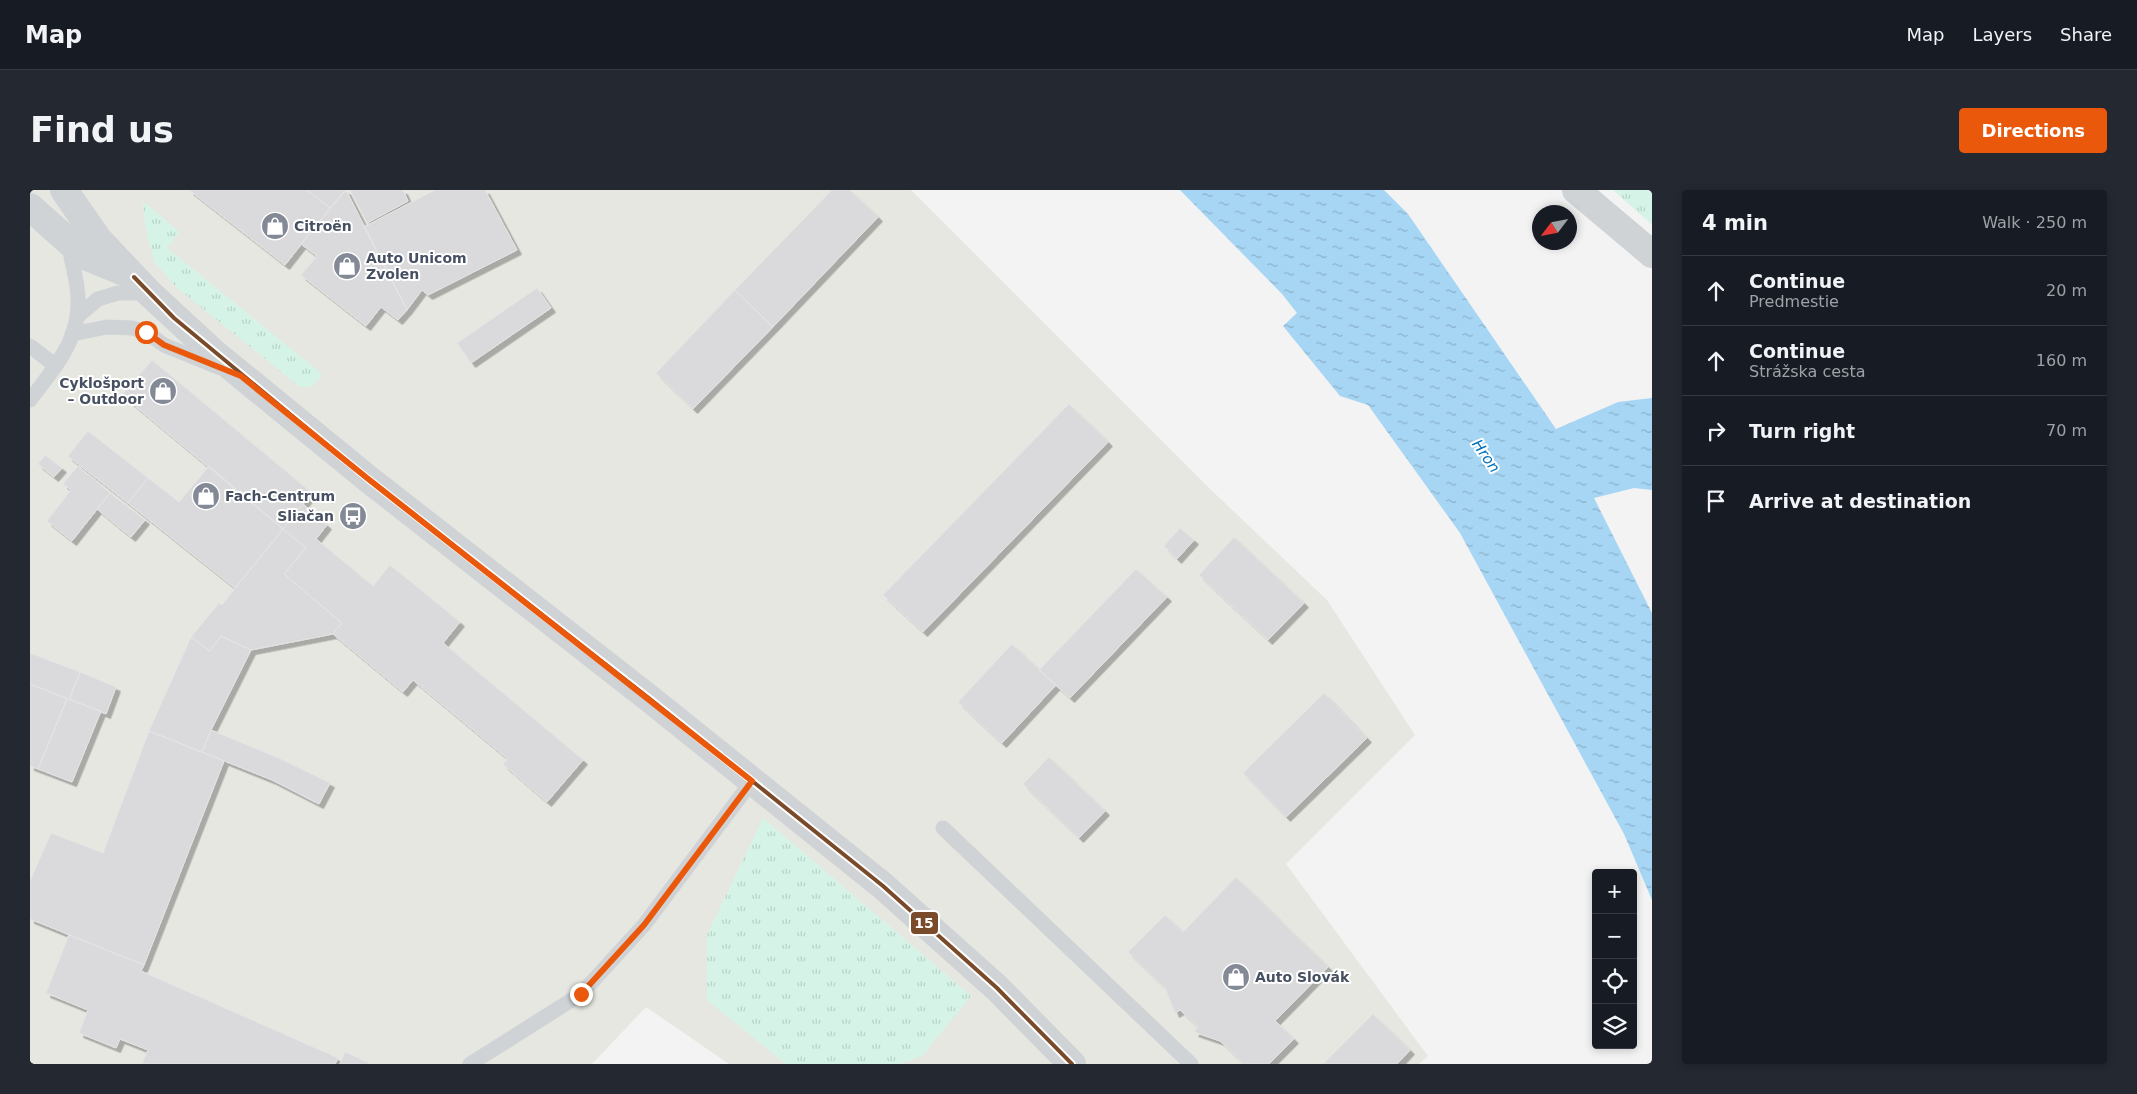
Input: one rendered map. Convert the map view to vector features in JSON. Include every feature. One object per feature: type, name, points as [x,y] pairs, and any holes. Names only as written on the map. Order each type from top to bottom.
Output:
[{"type":"street","points":[[40,190],[61,212],[98,239]]},
{"type":"street","points":[[64,190],[98,239],[142,285],[214,354],[375,484],[883,886],[997,988],[1072,1064]]},
{"type":"street","points":[[1576,190],[1652,254]]},
{"type":"street","points":[[30,207],[85,256],[142,285]]},
{"type":"lane","points":[[30,400],[65,353],[78,316],[77,287],[71,263],[69,241]]},
{"type":"lane","points":[[78,316],[98,299],[142,285]]},
{"type":"lane","points":[[72,334],[107,327],[132,328],[146,332],[164,345],[241,376]]},
{"type":"lane","points":[[30,346],[56,366]]},
{"type":"lane","points":[[470,1064],[581,994],[644,925],[752,781]]},
{"type":"lane","points":[[943,828],[1191,1064]]},
{"type":"shaded area","points":[[30,190],[911,190],[1208,487],[1327,600],[1415,735],[1286,864],[1428,1056],[1419,1064],[729,1064],[646,1007],[592,1064],[30,1064]]},
{"type":"green space","points":[[1613,190],[1652,190],[1652,225]]},
{"type":"green space","points":[[143,201],[179,232],[167,248],[322,374],[312,387],[300,387],[176,287],[154,261],[145,224]]},
{"type":"green space","points":[[763,818],[971,996],[922,1056],[900,1064],[786,1064],[707,1000],[707,935]]},
{"type":"water","name":"Hron","points":[[1180,190],[1384,190],[1408,214],[1556,429],[1618,402],[1652,398],[1652,490],[1634,488],[1594,498],[1652,613],[1652,900],[1624,834],[1460,533],[1368,405],[1340,396],[1283,326],[1297,313],[1282,294]]},
{"type":"building","name":"Citroën","points":[[189,190],[307,190],[330,208],[285,265]]},
{"type":"building","points":[[307,190],[345,190],[330,208]]},
{"type":"building","name":"Auto Unicom Zvolen","points":[[346,190],[407,310],[398,320],[381,307],[366,326],[301,275],[317,256],[301,244]]},
{"type":"building","points":[[350,190],[403,190],[408,201],[367,223]]},
{"type":"building","points":[[435,190],[485,190],[517,250],[428,295],[422,290],[407,310],[364,227]]},
{"type":"building","points":[[832,190],[850,190],[878,217],[773,327],[735,290]]},
{"type":"building","points":[[537,288],[551,308],[471,363],[457,343]]},
{"type":"building","points":[[735,290],[773,327],[693,409],[656,373]]},
{"type":"building","points":[[152,360],[312,493],[283,529],[122,395]]},
{"type":"building","points":[[1069,404],[1108,442],[923,632],[883,595]]},
{"type":"building","points":[[88,431],[148,478],[128,503],[68,456]]},
{"type":"building","points":[[45,455],[62,468],[54,477],[38,464]]},
{"type":"building","points":[[78,466],[110,493],[72,541],[47,521],[71,490],[63,484]]},
{"type":"building","points":[[209,466],[283,529],[235,588],[128,503],[148,478],[179,502]]},
{"type":"building","points":[[110,493],[145,520],[131,537],[97,509]]},
{"type":"building","points":[[303,504],[327,525],[316,539],[373,586],[390,565],[460,622],[443,643],[583,760],[547,802],[503,764],[508,759],[413,680],[403,692],[333,634],[342,623],[284,574],[306,548],[283,529]]},
{"type":"building","points":[[1180,528],[1194,540],[1177,559],[1164,546]]},
{"type":"building","points":[[283,529],[306,548],[284,574],[342,623],[333,634],[251,650],[221,636],[210,651],[191,637],[219,603],[222,605]]},
{"type":"building","points":[[1234,537],[1304,603],[1268,640],[1199,575]]},
{"type":"building","points":[[1136,569],[1167,597],[1070,698],[1039,670]]},
{"type":"building","points":[[221,636],[251,650],[202,752],[149,731],[191,637],[210,651]]},
{"type":"building","points":[[1012,644],[1056,685],[1002,743],[958,702]]},
{"type":"building","points":[[30,653],[80,672],[69,699],[30,684]]},
{"type":"building","points":[[80,672],[116,687],[106,714],[70,699]]},
{"type":"building","points":[[30,684],[67,699],[38,769],[30,766]]},
{"type":"building","points":[[1324,693],[1367,738],[1286,817],[1243,773]]},
{"type":"building","points":[[67,699],[101,711],[72,782],[38,769]]},
{"type":"building","points":[[211,730],[281,759],[330,783],[319,804],[272,780],[202,752]]},
{"type":"building","points":[[149,731],[224,761],[144,965],[30,919],[30,881],[51,833],[103,853]]},
{"type":"building","points":[[1049,757],[1105,811],[1079,838],[1023,784]]},
{"type":"building","name":"Auto Slovák","points":[[1236,877],[1328,967],[1275,1021],[1294,1039],[1269,1064],[1244,1064],[1220,1041],[1194,1032],[1198,1027],[1180,1010],[1175,1013],[1165,988],[1128,952],[1165,915],[1183,932]]},
{"type":"building","points":[[69,935],[144,965],[141,971],[338,1058],[335,1064],[142,1064],[148,1050],[120,1039],[116,1048],[79,1033],[88,1010],[46,993]]},
{"type":"building","points":[[1373,1014],[1410,1050],[1397,1064],[1323,1064]]},
{"type":"building","points":[[345,1052],[371,1064],[340,1064]]},
{"type":"transit line","name":"15","points":[[134,277],[174,318],[367,478],[650,699],[883,886],[997,988],[1072,1064]]},
{"type":"place","name":"Citroën","points":[[275,226]]},
{"type":"place","name":"Auto Unicom Zvolen","points":[[347,266]]},
{"type":"place","name":"Cyklošport – Outdoor","points":[[163,391]]},
{"type":"place","name":"Fach-Centrum","points":[[206,496]]},
{"type":"place","name":"Sliačan","points":[[353,516]]},
{"type":"place","name":"Auto Slovák","points":[[1236,977]]},
{"type":"route","points":[[146,332],[164,345],[241,376],[367,478],[752,781],[644,925],[581,994]]}]
